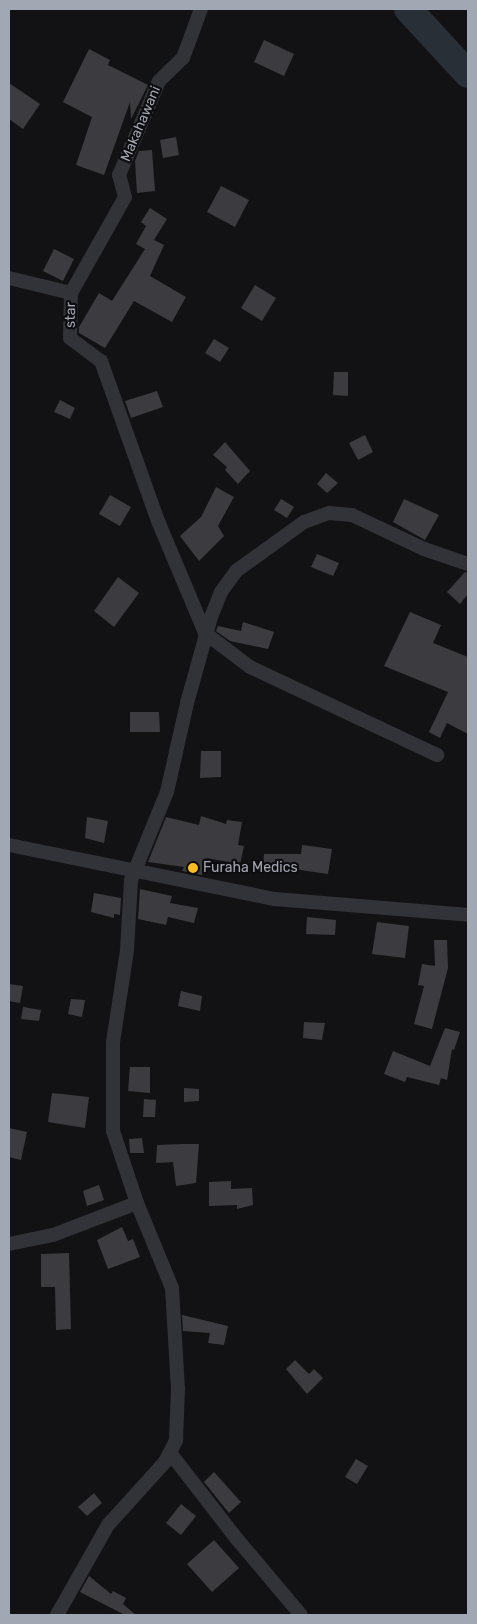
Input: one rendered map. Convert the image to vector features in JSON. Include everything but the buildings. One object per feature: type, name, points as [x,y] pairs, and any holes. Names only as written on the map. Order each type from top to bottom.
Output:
[{"type":"street","name":"Makahawani","points":[[71,293],[125,197],[119,175],[159,81],[183,58],[201,9]]},
{"type":"street","points":[[9,278],[71,293]]},
{"type":"street","name":"star","points":[[71,293],[70,338],[101,361],[158,521],[205,633]]},
{"type":"street","points":[[57,1615],[108,1525],[171,1454],[176,1440],[178,1389],[173,1297],[160,1255],[137,1203],[111,1118],[113,1042],[126,950],[128,894],[134,870],[167,792],[205,633],[221,592],[236,571],[304,522],[329,513],[352,515],[424,550],[468,564]]},
{"type":"street","points":[[205,633],[250,667],[436,755]]},
{"type":"street","points":[[9,846],[134,870],[201,887],[276,899],[468,916]]},
{"type":"street","points":[[9,1244],[53,1236],[137,1203]]},
{"type":"street","points":[[171,1454],[237,1539],[301,1615]]},
{"type":"waterway","points":[[408,9],[468,74]]},
{"type":"place","name":"Furaha Medics","points":[[193,868]]}]
